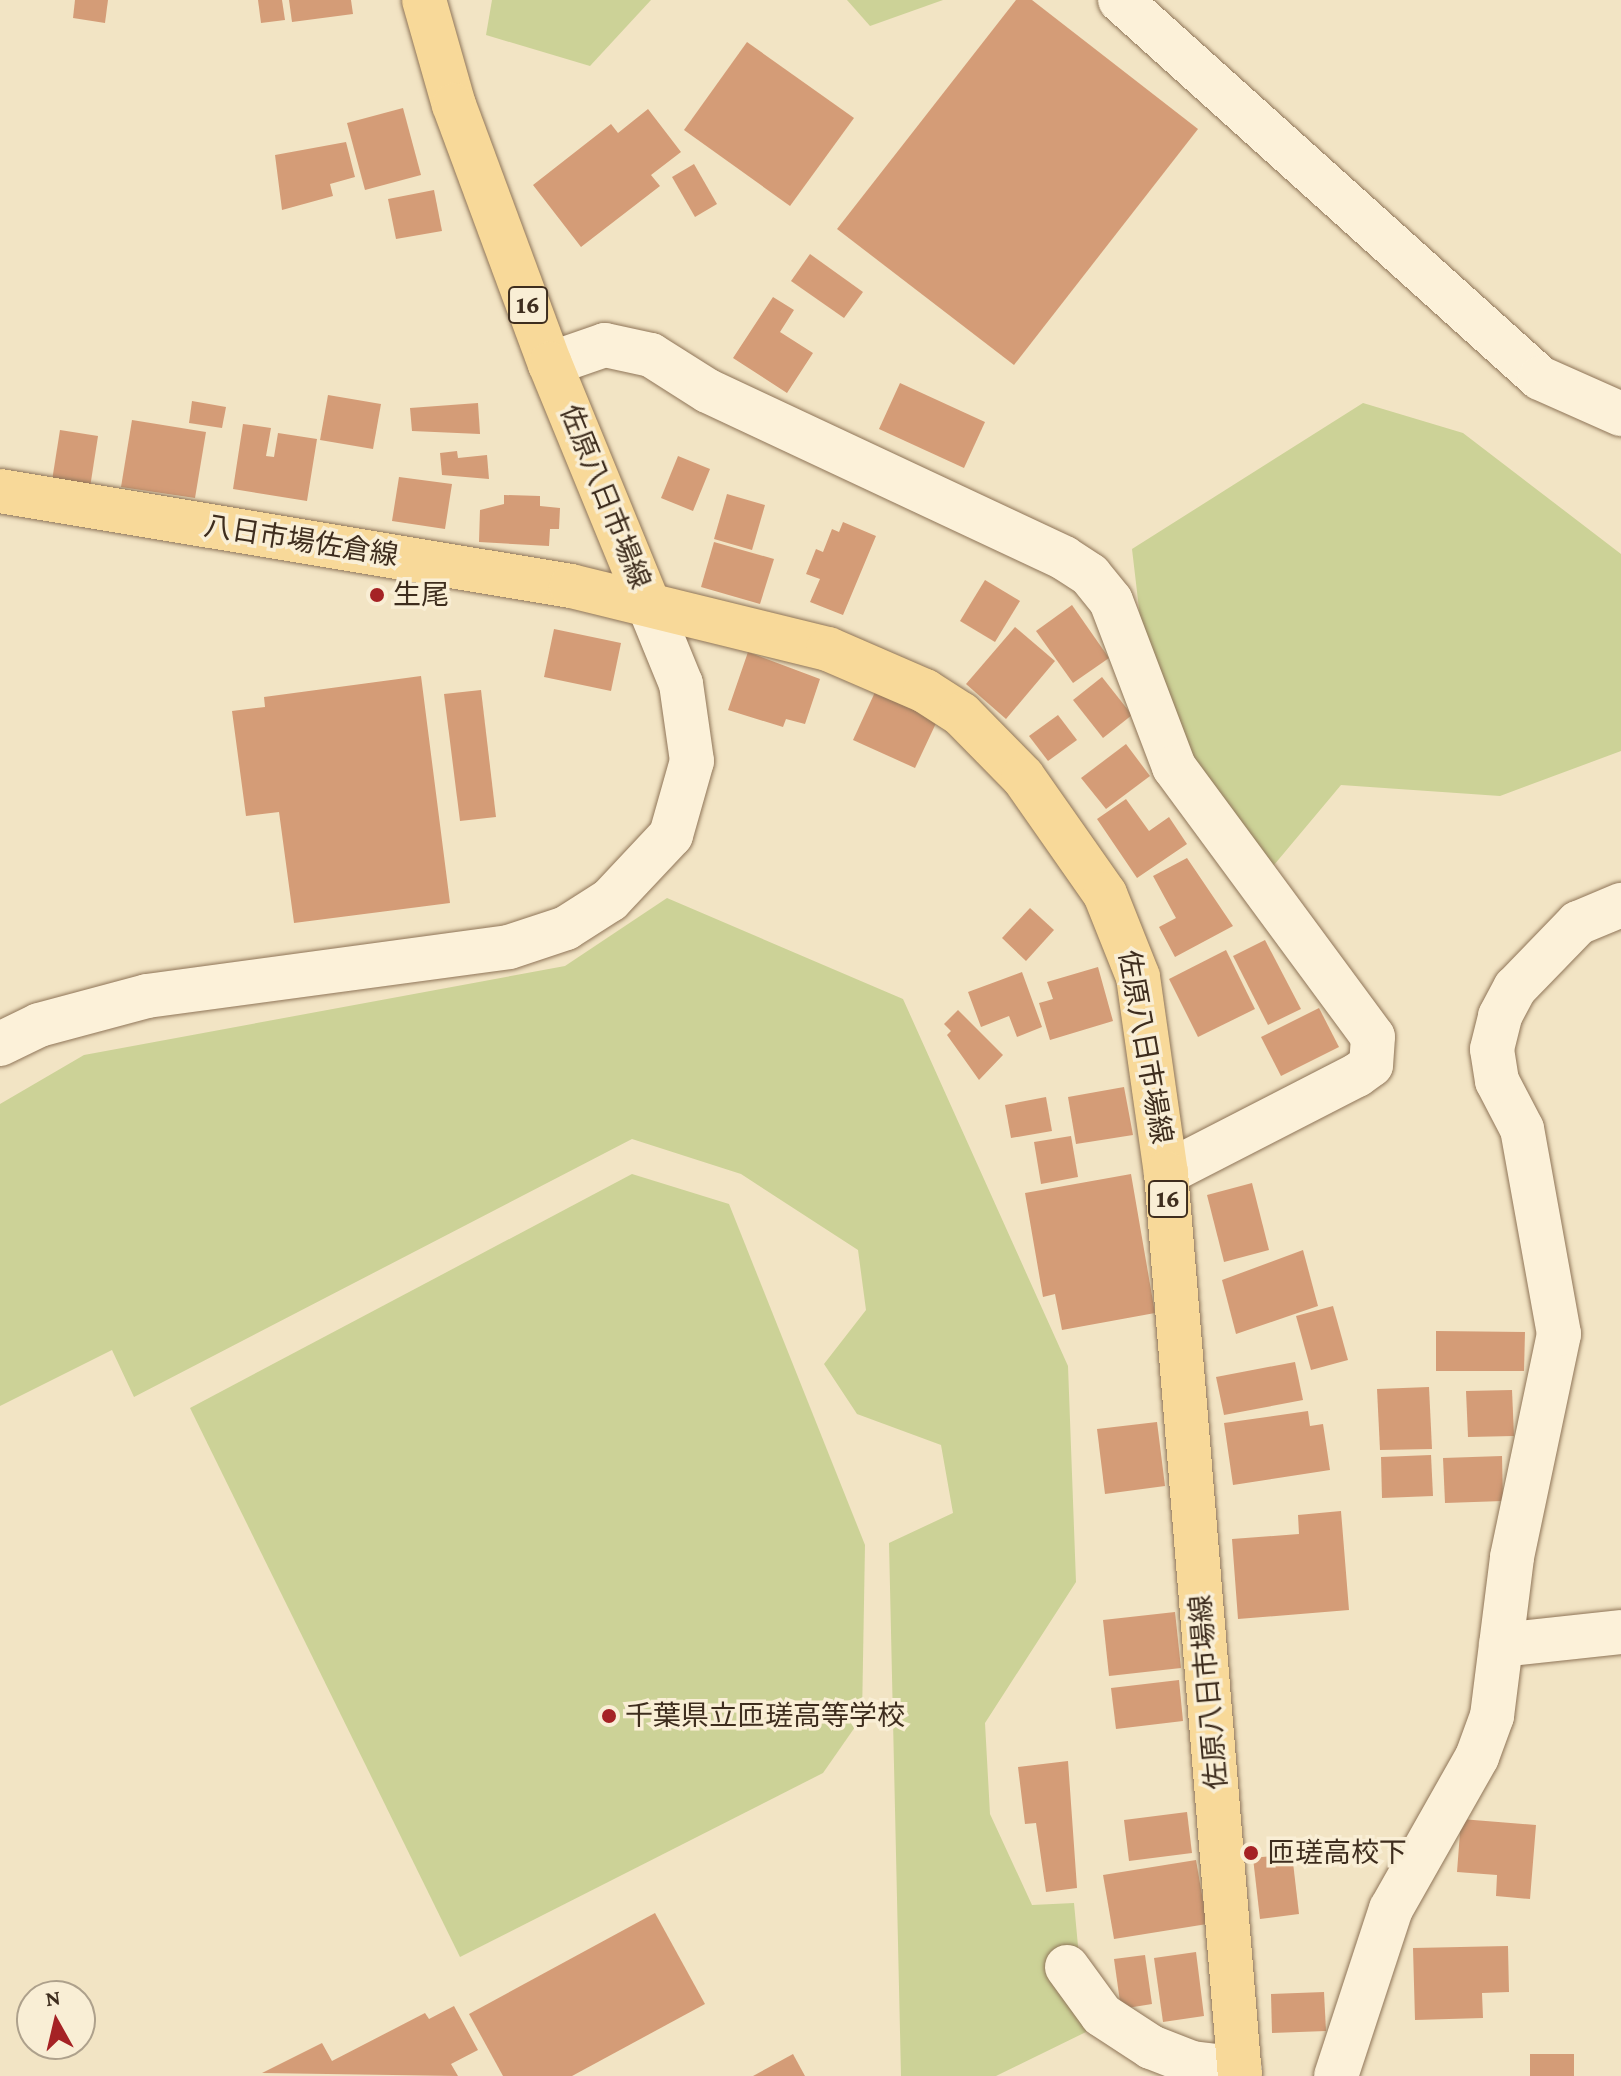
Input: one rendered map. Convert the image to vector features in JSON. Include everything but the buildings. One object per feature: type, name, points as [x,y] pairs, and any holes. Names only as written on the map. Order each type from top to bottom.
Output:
[{"type":"main road","name":"佐原八日市場線","points":[[424,0],[454,105],[550,364],[648,603],[828,649],[889,674],[961,714],[1023,777],[1105,894],[1129,943],[1166,1173],[1240,2073]]},
{"type":"main road","name":"八日市場佐倉線","points":[[0,491],[648,603]]},
{"type":"street","points":[[1120,0],[1540,378],[1621,414]]},
{"type":"street","points":[[550,364],[605,345],[651,355],[708,391],[1064,558],[1090,575],[1111,601],[1174,767],[1373,1037],[1371,1065],[1357,1075],[1166,1173]]},
{"type":"street","points":[[0,1044],[39,1025],[147,996],[509,947],[566,928],[610,900],[671,835],[692,761],[681,684],[648,603]]},
{"type":"street","points":[[1336,2076],[1397,1896],[1477,1757],[1492,1716],[1512,1557],[1559,1334],[1522,1129],[1497,1081],[1492,1049],[1515,988],[1578,923],[1621,905]]},
{"type":"street","points":[[1501,1645],[1621,1632]]},
{"type":"street","points":[[1067,1967],[1102,2015],[1151,2047],[1192,2063],[1240,2073]]},
{"type":"green space","points":[[492,0],[651,0],[590,66],[486,35]]},
{"type":"green space","points":[[847,0],[943,0],[870,26]]},
{"type":"green space","points":[[1363,403],[1463,433],[1621,554],[1621,751],[1500,796],[1341,785],[1263,878],[1149,694],[1132,549]]},
{"type":"green space","points":[[667,898],[903,999],[1068,1366],[1076,1582],[985,1723],[990,1814],[1032,1905],[1074,1903],[1086,2032],[996,2076],[901,2076],[889,1543],[953,1513],[941,1445],[857,1414],[824,1364],[866,1310],[858,1250],[741,1174],[632,1139],[134,1397],[112,1350],[0,1406],[0,1104],[84,1055],[565,966]]},
{"type":"green space","name":"千葉県立匝瑳高等学校","points":[[632,1174],[729,1204],[865,1545],[862,1717],[823,1773],[460,1957],[190,1408]]},
{"type":"place","name":"生尾","points":[[377,595]]},
{"type":"place","name":"千葉県立匝瑳高等学校","points":[[609,1716]]},
{"type":"place","name":"匝瑳高校下","points":[[1251,1853]]}]
